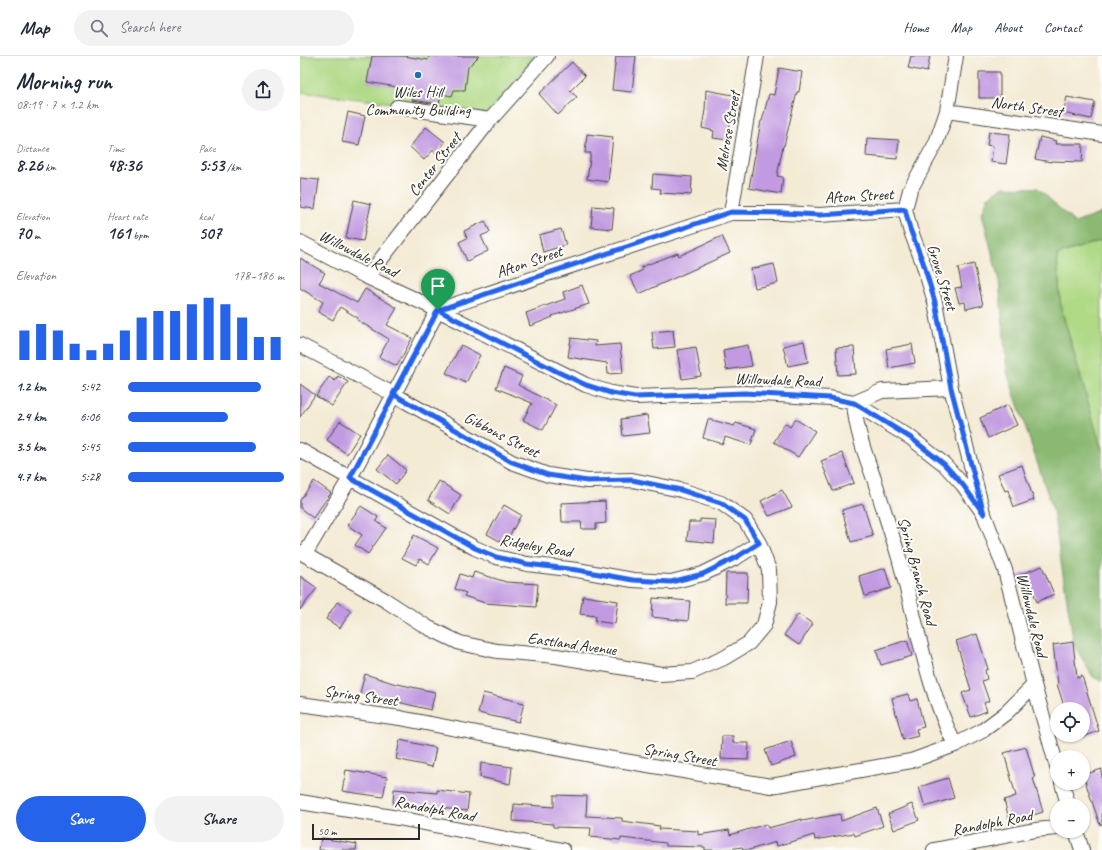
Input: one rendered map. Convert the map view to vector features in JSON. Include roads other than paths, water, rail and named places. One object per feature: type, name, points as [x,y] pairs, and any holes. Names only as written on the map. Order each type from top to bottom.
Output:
[{"type":"street","name":"Center Street","points":[[367,277],[490,120],[547,56]]},
{"type":"street","name":"Melrose Street","points":[[731,212],[757,56]]},
{"type":"street","name":"Grove Street","points":[[956,56],[947,111],[936,143],[910,190],[905,209],[910,229],[923,262],[935,302],[951,388],[984,514]]},
{"type":"street","points":[[397,107],[490,120]]},
{"type":"street","name":"North Street","points":[[947,111],[1102,134]]},
{"type":"street","name":"Afton Street","points":[[438,310],[731,212],[820,215],[905,209]]},
{"type":"street","name":"Willowdale Road","points":[[300,242],[367,277],[438,310],[586,385],[611,393],[635,397],[745,393],[830,398],[854,403],[911,438],[944,464],[963,485],[984,514],[1005,570],[1052,750]]},
{"type":"street","points":[[302,553],[350,478],[438,310]]},
{"type":"street","name":"Gibbons Street","points":[[300,346],[393,394],[512,462],[548,475],[587,481],[632,480],[681,490],[721,503],[745,520],[759,543]]},
{"type":"street","points":[[854,403],[882,391],[951,388]]},
{"type":"street","name":"Spring Branch Road","points":[[854,403],[861,440],[888,520],[902,570],[926,669],[943,721],[955,745]]},
{"type":"street","name":"Ridgeley Road","points":[[300,450],[475,548],[496,557],[527,564],[577,570],[633,580],[671,582],[703,574],[737,557],[759,543]]},
{"type":"street","name":"Eastland Avenue","points":[[302,553],[385,600],[427,627],[460,643],[497,651],[556,656],[661,674],[692,672],[724,658],[749,642],[764,625],[770,602],[770,586],[769,570],[759,543]]},
{"type":"street","name":"Spring Street","points":[[300,704],[400,718],[601,757],[771,786],[911,761],[955,745],[982,731],[1006,713],[1034,685]]},
{"type":"street","name":"Randolph Road","points":[[300,802],[398,818],[563,850]]},
{"type":"street","name":"Randolph Road","points":[[934,850],[1035,830],[1050,829]]},
{"type":"street","points":[[1078,838],[1082,850]]},
{"type":"place","name":"Wiles Hill Community Building","points":[[418,75]]}]
